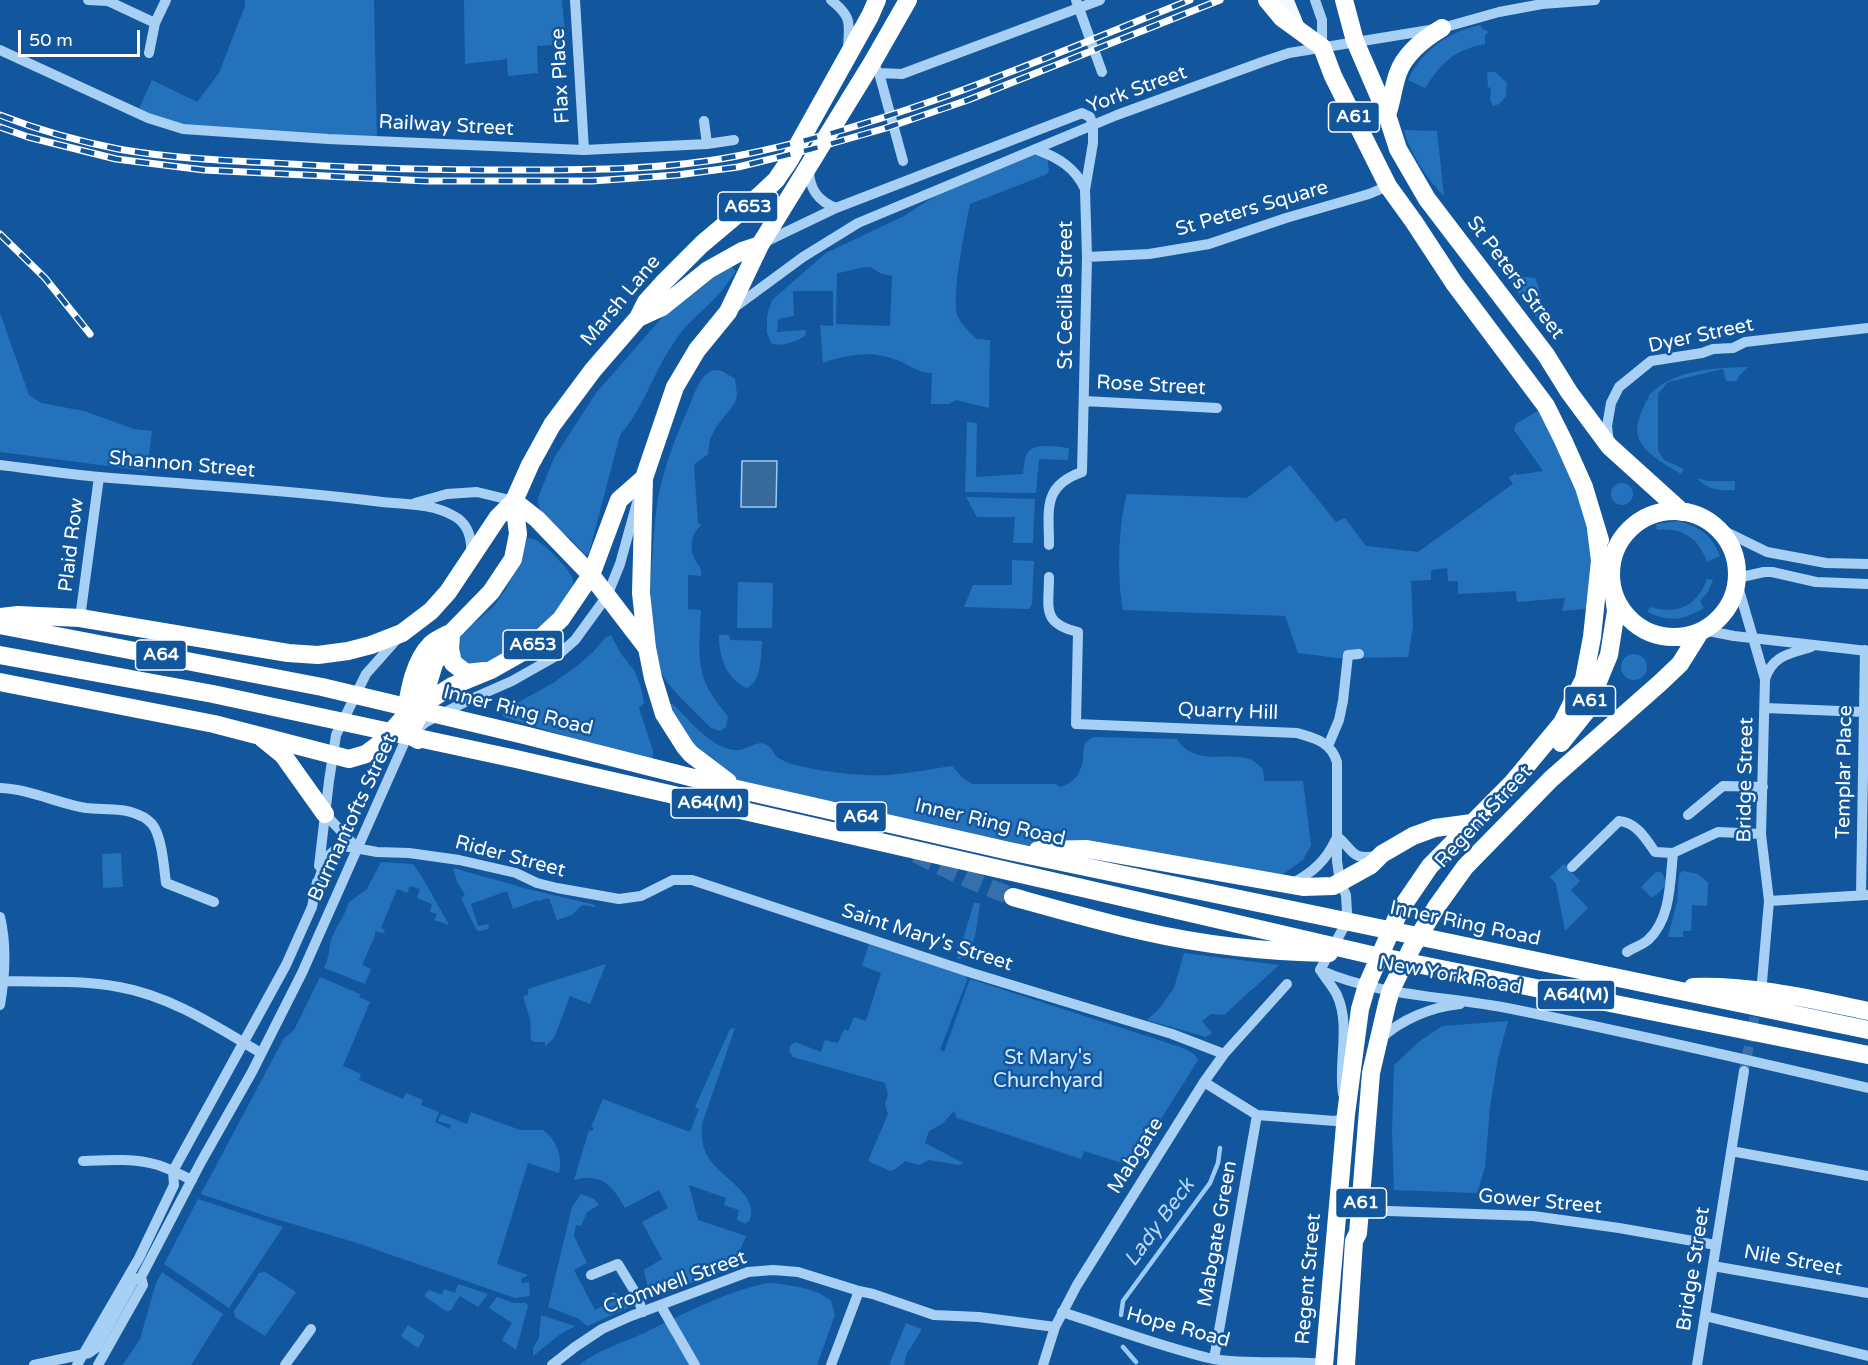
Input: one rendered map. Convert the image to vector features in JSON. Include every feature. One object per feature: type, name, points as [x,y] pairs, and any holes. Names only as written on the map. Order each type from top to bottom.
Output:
[{"type":"highway","name":"Marsh Lane","points":[[402,633],[430,611],[448,592],[498,517],[514,501],[552,425],[593,370],[638,318],[646,302],[702,244],[743,211],[776,180],[847,58],[877,0]]},
{"type":"highway","points":[[877,0],[887,8],[895,22]]},
{"type":"highway","name":"A653","points":[[366,754],[382,742],[406,715],[452,686],[491,670],[530,648],[561,619],[591,575],[619,500],[644,478],[675,387],[697,350],[728,312],[760,245],[808,166],[875,68],[895,22],[908,0]]},
{"type":"highway","points":[[1267,0],[1282,18],[1322,47]]},
{"type":"highway","name":"A61","points":[[1344,0],[1355,41]]},
{"type":"highway","points":[[1386,115],[1398,72],[1407,56],[1442,28]]},
{"type":"highway","name":"St Peters Street","points":[[1355,41],[1398,149],[1427,199],[1546,355],[1575,401],[1609,446],[1682,512]]},
{"type":"highway","name":"A61","points":[[1322,47],[1333,76],[1388,186],[1454,283],[1546,406],[1584,487],[1611,573]]},
{"type":"highway","points":[[638,318],[662,307],[708,270],[742,251],[760,245]]},
{"type":"highway","points":[[644,478],[641,587],[647,648],[664,714],[691,754],[737,789]]},
{"type":"highway","points":[[514,501],[537,519],[591,575],[647,648]]},
{"type":"highway","points":[[422,740],[410,732],[422,705],[434,664],[452,632],[491,592],[513,559],[518,534],[514,501]]},
{"type":"highway","name":"A61","points":[[1716,527],[1698,516],[1682,512],[1663,512],[1646,518],[1632,527],[1620,540],[1613,556],[1611,573],[1613,592],[1621,608],[1632,622],[1646,631],[1661,636],[1677,637],[1701,631],[1721,616],[1731,601],[1737,581]]},
{"type":"highway","points":[[1716,527],[1728,542],[1735,559],[1737,581]]},
{"type":"highway","name":"Regent Street","points":[[1324,1365],[1346,1114],[1360,1009],[1367,985],[1400,910],[1430,866],[1513,782],[1562,723],[1584,679],[1594,623],[1600,561],[1596,529]]},
{"type":"highway","name":"Regent Street","points":[[1513,782],[1546,759],[1585,713],[1609,655],[1616,611],[1613,592]]},
{"type":"highway","name":"A653","points":[[0,617],[18,615],[80,618],[318,655],[371,645],[402,633]]},
{"type":"highway","name":"Inner Ring Road","points":[[0,625],[322,687],[737,789],[1009,851],[1667,988],[1728,995],[1785,1014],[1868,1030]]},
{"type":"highway","name":"Regent Street","points":[[1346,1365],[1354,1241],[1358,1233],[1371,1073],[1391,990],[1411,950],[1460,872],[1551,779],[1680,664],[1701,631]]},
{"type":"highway","points":[[422,740],[404,735],[413,675],[421,656],[432,643],[452,632]]},
{"type":"highway","name":"A653","points":[[452,632],[450,649],[453,663],[466,673],[491,670]]},
{"type":"highway","name":"A64(M)","points":[[0,655],[213,694],[981,864],[1285,943],[1367,954],[1868,1055]]},
{"type":"highway","points":[[0,682],[159,712],[254,733],[348,759],[366,754],[389,742],[422,740]]},
{"type":"highway","points":[[254,733],[283,755],[325,814]]},
{"type":"highway","points":[[1009,851],[1087,849],[1316,888],[1333,886],[1341,882],[1371,865],[1382,854],[1413,836],[1435,828],[1472,824]]},
{"type":"highway","name":"A64(M)","points":[[1013,897],[1144,932],[1228,946],[1285,943]]},
{"type":"highway","name":"A64(M)","points":[[1728,995],[1790,996],[1868,1011]]},
{"type":"main road","points":[[1286,0],[1298,29]]},
{"type":"street","points":[[88,0],[108,1],[155,23]]},
{"type":"street","points":[[149,53],[155,23],[166,0]]},
{"type":"street","points":[[575,0],[583,0]]},
{"type":"street","name":"Flax Place","points":[[575,0],[584,150]]},
{"type":"street","points":[[831,0],[843,9],[849,18],[847,58]]},
{"type":"street","points":[[903,161],[875,68],[902,74],[1078,4],[1100,0]]},
{"type":"street","points":[[1315,0],[1322,20],[1322,47]]},
{"type":"street","name":"York Street","points":[[728,312],[803,257],[858,223],[1093,125],[1289,53],[1442,28],[1499,12],[1542,4],[1595,0]]},
{"type":"street","points":[[1078,4],[1102,72]]},
{"type":"street","name":"Railway Street","points":[[0,50],[148,118],[183,129],[338,139],[584,150],[734,141]]},
{"type":"street","name":"York Street","points":[[760,245],[836,208],[1082,112],[1086,113],[1093,125]]},
{"type":"street","points":[[704,121],[707,144]]},
{"type":"street","name":"St Cecilia Street","points":[[1049,545],[1051,497],[1061,482],[1082,472],[1087,257],[1085,190],[1093,143],[1093,125]]},
{"type":"street","points":[[1035,149],[1050,154],[1068,165],[1080,178],[1085,190]]},
{"type":"street","points":[[808,166],[813,190],[824,203],[836,208]]},
{"type":"street","name":"St Peters Square","points":[[1087,257],[1149,254],[1209,244],[1388,186]]},
{"type":"street","name":"Dyer Street","points":[[1609,446],[1607,426],[1611,403],[1619,387],[1651,361],[1702,353],[1713,349],[1733,348],[1745,342],[1868,328]]},
{"type":"street","name":"Rose Street","points":[[1084,401],[1217,408]]},
{"type":"street","name":"Shannon Street","points":[[0,465],[362,504],[374,501],[412,503],[457,517],[470,534],[471,556]]},
{"type":"street","name":"Plaid Row","points":[[80,618],[99,477]]},
{"type":"street","name":"Burmantofts Street","points":[[83,1354],[96,1348],[134,1280],[141,1277],[302,973],[357,848],[422,740],[426,722],[512,681],[558,655],[574,640],[608,596],[620,564],[644,478]]},
{"type":"street","name":"Shannon Street","points":[[412,503],[447,494],[477,492],[514,501]]},
{"type":"street","points":[[1716,527],[1767,552],[1826,563],[1868,564]]},
{"type":"street","points":[[1737,581],[1764,572],[1772,572],[1816,582],[1868,584]]},
{"type":"street","name":"Quarry Hill","points":[[1049,577],[1048,614],[1054,623],[1062,628],[1078,632],[1076,724],[1297,733],[1315,738],[1328,746]]},
{"type":"street","name":"Bridge Street","points":[[1737,581],[1765,679],[1761,834],[1769,901],[1762,982]]},
{"type":"street","points":[[1701,631],[1866,651]]},
{"type":"street","name":"Burmantofts Street","points":[[83,1354],[139,1258],[174,1185],[174,1171],[306,924],[312,907],[321,854],[336,735],[366,674],[402,633]]},
{"type":"street","points":[[1765,679],[1768,668],[1782,656],[1817,645]]},
{"type":"street","name":"Templar Place","points":[[1865,895],[1866,651]]},
{"type":"street","points":[[1320,970],[1344,927],[1347,912],[1337,861],[1337,762],[1334,752],[1328,746],[1339,720],[1348,655],[1359,654]]},
{"type":"street","points":[[1765,708],[1864,712]]},
{"type":"street","points":[[1688,815],[1723,786],[1763,787]]},
{"type":"street","points":[[0,788],[16,788],[86,808],[116,810],[141,816],[153,825],[156,832],[161,847],[166,883],[213,902]]},
{"type":"street","points":[[325,814],[357,848]]},
{"type":"street","points":[[1572,867],[1619,820],[1627,821],[1641,833],[1655,852],[1673,854],[1718,832],[1761,834]]},
{"type":"street","points":[[1337,836],[1348,850],[1356,855],[1367,858],[1382,854]]},
{"type":"street","points":[[1290,884],[1321,864],[1330,852],[1337,836]]},
{"type":"street","name":"Rider Street","points":[[315,888],[326,858],[336,849],[344,846],[378,852],[459,860],[516,873],[537,883],[557,888],[619,899]]},
{"type":"street","points":[[1627,952],[1648,940],[1659,925],[1668,904],[1673,854]]},
{"type":"street","name":"Saint Mary's Street","points":[[619,899],[641,896],[673,880],[692,880],[972,973],[1172,1034],[1224,1054]]},
{"type":"street","points":[[1769,901],[1865,895]]},
{"type":"street","points":[[0,916],[3,934],[4,981],[0,1005]]},
{"type":"street","points":[[1204,1082],[1257,1115],[1335,1121],[1346,1114],[1341,1083],[1344,1038],[1337,996],[1308,950],[1285,943]]},
{"type":"street","name":"New York Road","points":[[1320,970],[1335,977],[1367,985],[1476,1002],[1643,1037],[1868,1089]]},
{"type":"street","points":[[4,981],[87,983],[120,987],[174,1005],[261,1053]]},
{"type":"street","name":"Mabgate","points":[[1043,1365],[1055,1327],[1088,1266],[1204,1082],[1224,1054],[1287,984]]},
{"type":"street","points":[[1377,1041],[1389,1030],[1441,1006],[1476,1002]]},
{"type":"street","name":"Bridge Street","points":[[1696,1365],[1744,1071]]},
{"type":"street","name":"Mabgate Green","points":[[1214,1359],[1257,1115]]},
{"type":"street","points":[[1731,1151],[1868,1176]]},
{"type":"street","points":[[83,1161],[109,1160],[147,1163],[174,1171],[192,1180]]},
{"type":"street","name":"Gower Street","points":[[1360,1210],[1533,1216],[1716,1245]]},
{"type":"street","points":[[591,1275],[618,1263],[635,1292],[643,1312]]},
{"type":"street","name":"Nile Street","points":[[1713,1266],[1868,1293]]},
{"type":"street","name":"Cromwell Street","points":[[552,1365],[602,1329],[747,1272],[773,1270],[798,1272],[934,1315],[979,1317],[1055,1327]]},
{"type":"street","points":[[98,1365],[144,1285],[141,1277]]},
{"type":"street","points":[[831,1365],[858,1291]]},
{"type":"street","points":[[661,1306],[695,1365]]},
{"type":"street","name":"Hope Road","points":[[1062,1312],[1214,1359],[1241,1364],[1324,1365]]},
{"type":"street","points":[[1705,1320],[1868,1356]]},
{"type":"street","points":[[285,1365],[311,1329]]},
{"type":"street","points":[[34,1365],[83,1354]]},
{"type":"street","points":[[77,1365],[83,1354]]},
{"type":"green space","points":[[245,0],[374,0],[377,141],[183,129],[137,113],[152,80],[197,102],[219,73],[245,6]]},
{"type":"green space","points":[[464,0],[562,0],[566,44],[537,46],[538,73],[508,76],[507,59],[465,64]]},
{"type":"green space","points":[[1480,25],[1489,32],[1485,35],[1485,44],[1465,50],[1450,58],[1425,88],[1408,80],[1421,60],[1438,44],[1458,32]]},
{"type":"green space","points":[[1487,72],[1495,72],[1507,83],[1506,96],[1499,104],[1493,106],[1490,100],[1491,87],[1488,88]]},
{"type":"green space","points":[[1404,130],[1437,131],[1444,196],[1420,165]]},
{"type":"green space","points":[[1025,154],[1047,154],[1049,172],[1045,175],[970,204],[960,262],[956,308],[959,320],[976,339],[990,340],[989,408],[956,400],[949,404],[931,404],[932,373],[918,370],[888,357],[860,354],[823,363],[820,325],[833,326],[833,291],[793,291],[794,316],[778,319],[777,332],[806,330],[805,336],[784,344],[771,343],[767,333],[767,316],[772,300],[826,253],[904,216],[952,185]],"holes":[[[870,267],[882,274],[892,276],[890,326],[836,324],[837,273]]]},
{"type":"green space","points":[[729,265],[736,271],[719,294],[678,337],[636,413],[620,435],[589,553],[585,555],[571,539],[552,526],[539,507],[538,498],[554,458],[596,393],[672,306]]},
{"type":"green space","points":[[1500,268],[1517,276],[1535,278],[1542,300],[1540,322]]},
{"type":"green space","points":[[0,313],[29,395],[41,403],[84,411],[134,429],[152,431],[147,471],[0,452]]},
{"type":"green space","points":[[1748,367],[1737,381],[1726,381],[1723,369],[1668,382],[1658,394],[1658,450],[1664,460],[1684,469],[1681,474],[1646,450],[1638,436],[1639,417],[1649,395],[1659,386],[1682,375],[1708,369]]},
{"type":"green space","points":[[713,370],[722,371],[735,379],[737,395],[735,403],[716,427],[710,439],[708,454],[694,465],[698,523],[701,525],[694,534],[691,548],[701,569],[701,576],[688,575],[688,609],[701,610],[701,668],[711,694],[728,717],[726,727],[720,731],[711,728],[673,690],[661,673],[654,643],[651,598],[658,498],[664,475],[695,391],[704,376]]},
{"type":"green space","points":[[1546,406],[1584,487],[1595,608],[1562,611],[1565,598],[1517,602],[1516,591],[1458,594],[1458,581],[1448,581],[1447,568],[1431,570],[1431,580],[1411,581],[1413,627],[1408,657],[1337,658],[1298,653],[1285,616],[1123,610],[1119,552],[1127,494],[1247,498],[1290,465],[1336,522],[1345,518],[1366,546],[1418,552],[1513,484],[1509,478],[1515,473],[1517,475],[1543,471],[1514,430],[1516,424]]},
{"type":"green space","points":[[967,422],[977,423],[976,477],[1023,474],[1027,454],[1034,448],[1052,446],[1069,448],[1068,460],[1039,459],[1036,493],[965,492]]},
{"type":"green space","points":[[1697,478],[1708,481],[1735,481],[1735,490],[1714,489]]},
{"type":"green space","points":[[1618,483],[1626,483],[1633,490],[1633,498],[1626,505],[1618,505],[1611,498],[1611,490]]},
{"type":"green space","points":[[966,497],[1035,499],[1033,543],[1013,543],[1015,517],[977,517]]},
{"type":"green space","points":[[1678,521],[1693,526],[1709,537],[1720,556],[1707,562],[1699,546],[1682,532],[1657,530],[1656,524]]},
{"type":"green space","points":[[527,538],[542,544],[565,567],[573,581],[571,590],[539,629],[503,657],[479,666],[457,659],[456,641],[494,606],[506,589],[518,563],[524,540]]},
{"type":"green space","points":[[1012,560],[1034,561],[1032,604],[1029,609],[964,607],[973,585],[1012,585]]},
{"type":"green space","points":[[1707,579],[1713,580],[1708,592],[1700,601],[1704,608],[1676,619],[1647,612],[1650,607],[1669,610],[1685,606],[1698,596]]},
{"type":"green space","points":[[738,582],[773,583],[772,628],[737,628]]},
{"type":"green space","points":[[611,635],[621,654],[634,670],[641,687],[644,703],[639,708],[653,751],[652,762],[503,717],[503,711],[553,683],[577,666],[605,638]]},
{"type":"green space","points":[[719,635],[729,635],[730,640],[762,641],[758,674],[756,680],[747,688],[734,679],[725,666],[720,652]]},
{"type":"green space","points":[[1634,654],[1643,658],[1647,667],[1643,676],[1634,680],[1625,676],[1621,667],[1625,658]]},
{"type":"green space","points":[[669,704],[673,704],[711,741],[730,749],[739,750],[765,744],[777,757],[789,763],[811,769],[853,774],[889,775],[952,766],[972,784],[1056,784],[1059,787],[1068,784],[1078,774],[1086,744],[1094,737],[1177,739],[1184,748],[1203,756],[1243,757],[1252,760],[1263,769],[1264,781],[1303,781],[1311,845],[1303,860],[1283,874],[1266,876],[1040,845],[993,846],[744,788],[690,749]]},
{"type":"green space","points":[[121,853],[123,887],[103,888],[102,854]]},
{"type":"green space","points":[[381,862],[413,864],[449,925],[434,920],[437,914],[430,912],[432,904],[417,898],[420,889],[410,886],[407,893],[397,889],[381,928],[385,930],[384,933],[375,931],[362,965],[371,969],[365,984],[324,968],[334,933],[348,903],[367,889]]},
{"type":"green space","points":[[1564,864],[1580,881],[1571,890],[1588,908],[1565,931],[1556,884],[1550,877]]},
{"type":"green space","points":[[453,868],[595,905],[595,907],[582,905],[572,915],[557,920],[549,898],[513,909],[507,891],[471,904],[478,926],[489,924],[488,929],[479,931],[461,898],[465,895],[457,882]]},
{"type":"green space","points":[[1683,871],[1698,874],[1708,882],[1707,906],[1692,905],[1691,931],[1683,931],[1683,937],[1668,937],[1677,902],[1679,874]]},
{"type":"green space","points":[[1656,872],[1661,872],[1665,884],[1662,890],[1652,898],[1641,887]]},
{"type":"green space","points":[[974,903],[980,903],[975,936],[968,957],[957,959]]},
{"type":"green space","name":"St Mary's Churchyard","points":[[869,944],[966,976],[967,980],[940,1050],[944,1052],[970,979],[1181,1047],[1193,1053],[1198,1060],[1128,1177],[1124,1177],[1122,1183],[1120,1182],[1125,1164],[1084,1151],[1081,1159],[957,1118],[954,1111],[942,1124],[929,1131],[925,1143],[963,1163],[959,1165],[929,1160],[919,1165],[905,1161],[890,1171],[868,1161],[888,1114],[885,1104],[888,1095],[885,1083],[793,1057],[789,1051],[790,1046],[795,1042],[821,1052],[825,1040],[838,1043],[844,1029],[848,1031],[854,1017],[866,1021],[881,973],[862,966]]},
{"type":"green space","points":[[1184,953],[1279,965],[1224,1015],[1211,1014],[1202,1021],[1212,1033],[1206,1037],[1147,1020],[1159,1009],[1174,988]]},
{"type":"green space","points":[[606,964],[590,1004],[570,996],[554,1038],[545,1046],[545,1042],[531,1040],[530,1019],[523,996],[528,995],[528,989]]},
{"type":"green space","points":[[320,977],[360,994],[359,997],[370,1002],[343,1066],[361,1074],[359,1080],[403,1099],[406,1093],[423,1100],[421,1105],[439,1112],[435,1122],[450,1129],[451,1125],[438,1121],[441,1114],[467,1124],[471,1112],[520,1130],[543,1130],[552,1138],[559,1155],[559,1173],[528,1163],[497,1264],[528,1275],[521,1279],[522,1283],[529,1282],[530,1296],[515,1298],[354,1242],[201,1194],[284,1038],[294,1030]]},
{"type":"green space","points":[[1508,1021],[1498,1058],[1490,1107],[1485,1167],[1477,1193],[1394,1190],[1392,1131],[1394,1065],[1420,1041],[1442,1026]]},
{"type":"green space","points":[[735,1028],[702,1124],[702,1137],[704,1149],[713,1164],[738,1187],[750,1203],[749,1222],[747,1221],[746,1224],[737,1220],[739,1210],[724,1205],[726,1198],[689,1185],[698,1220],[746,1236],[735,1257],[721,1272],[650,1298],[644,1270],[662,1259],[642,1222],[668,1208],[659,1190],[625,1208],[611,1187],[605,1183],[592,1178],[574,1180],[589,1130],[592,1131],[594,1128],[591,1127],[603,1099],[690,1132],[699,1109],[695,1107],[730,1029]]},
{"type":"green space","points":[[581,1194],[594,1199],[599,1205],[587,1212],[581,1226],[576,1225],[574,1236],[587,1263],[574,1270],[595,1310],[614,1301],[611,1294],[614,1292],[628,1308],[587,1326],[579,1319],[548,1307],[572,1207]]},
{"type":"green space","points":[[198,1199],[283,1227],[229,1308],[164,1264]]},
{"type":"green space","points":[[162,1272],[223,1314],[191,1365],[123,1365],[140,1339],[156,1283]]},
{"type":"green space","points":[[265,1272],[296,1292],[265,1336],[235,1317],[234,1311],[259,1273]]},
{"type":"green space","points":[[767,1283],[810,1290],[831,1301],[835,1315],[817,1365],[579,1365],[603,1350],[705,1304]]},
{"type":"green space","points":[[458,1284],[488,1294],[478,1307],[460,1296],[450,1311],[446,1311],[424,1296],[429,1290],[442,1295],[444,1289],[455,1293]]},
{"type":"green space","points":[[497,1297],[513,1303],[526,1303],[528,1306],[516,1350],[502,1340],[512,1323],[489,1308]]},
{"type":"green space","points":[[541,1315],[575,1326],[559,1335],[533,1356],[533,1348],[539,1338]]},
{"type":"green space","points":[[906,1323],[922,1329],[906,1355],[904,1365],[889,1365]]},
{"type":"green space","points":[[408,1325],[425,1336],[418,1348],[401,1336]]},
{"type":"shaded area","points":[[742,461],[777,461],[776,507],[741,507]]},
{"type":"waterway","name":"Lady Beck","points":[[1121,1315],[1123,1301],[1210,1183],[1218,1163],[1220,1148]]},
{"type":"waterway","name":"Lady Beck","points":[[1123,1347],[1136,1362]]},
{"type":"tunnel","points":[[916,854],[970,880],[1013,897]]},
{"type":"tunnel","points":[[1744,1071],[1757,1004]]},
{"type":"railway","points":[[0,115],[43,130],[103,146],[141,153],[213,160],[465,170],[655,167],[737,156],[853,127],[910,109],[1023,67],[1190,0]]},
{"type":"railway","points":[[0,127],[28,137],[116,159],[204,170],[427,181],[592,181],[677,175],[738,167],[886,128],[968,100],[1220,0]]},
{"type":"railway","points":[[0,234],[45,278],[90,334]]}]
